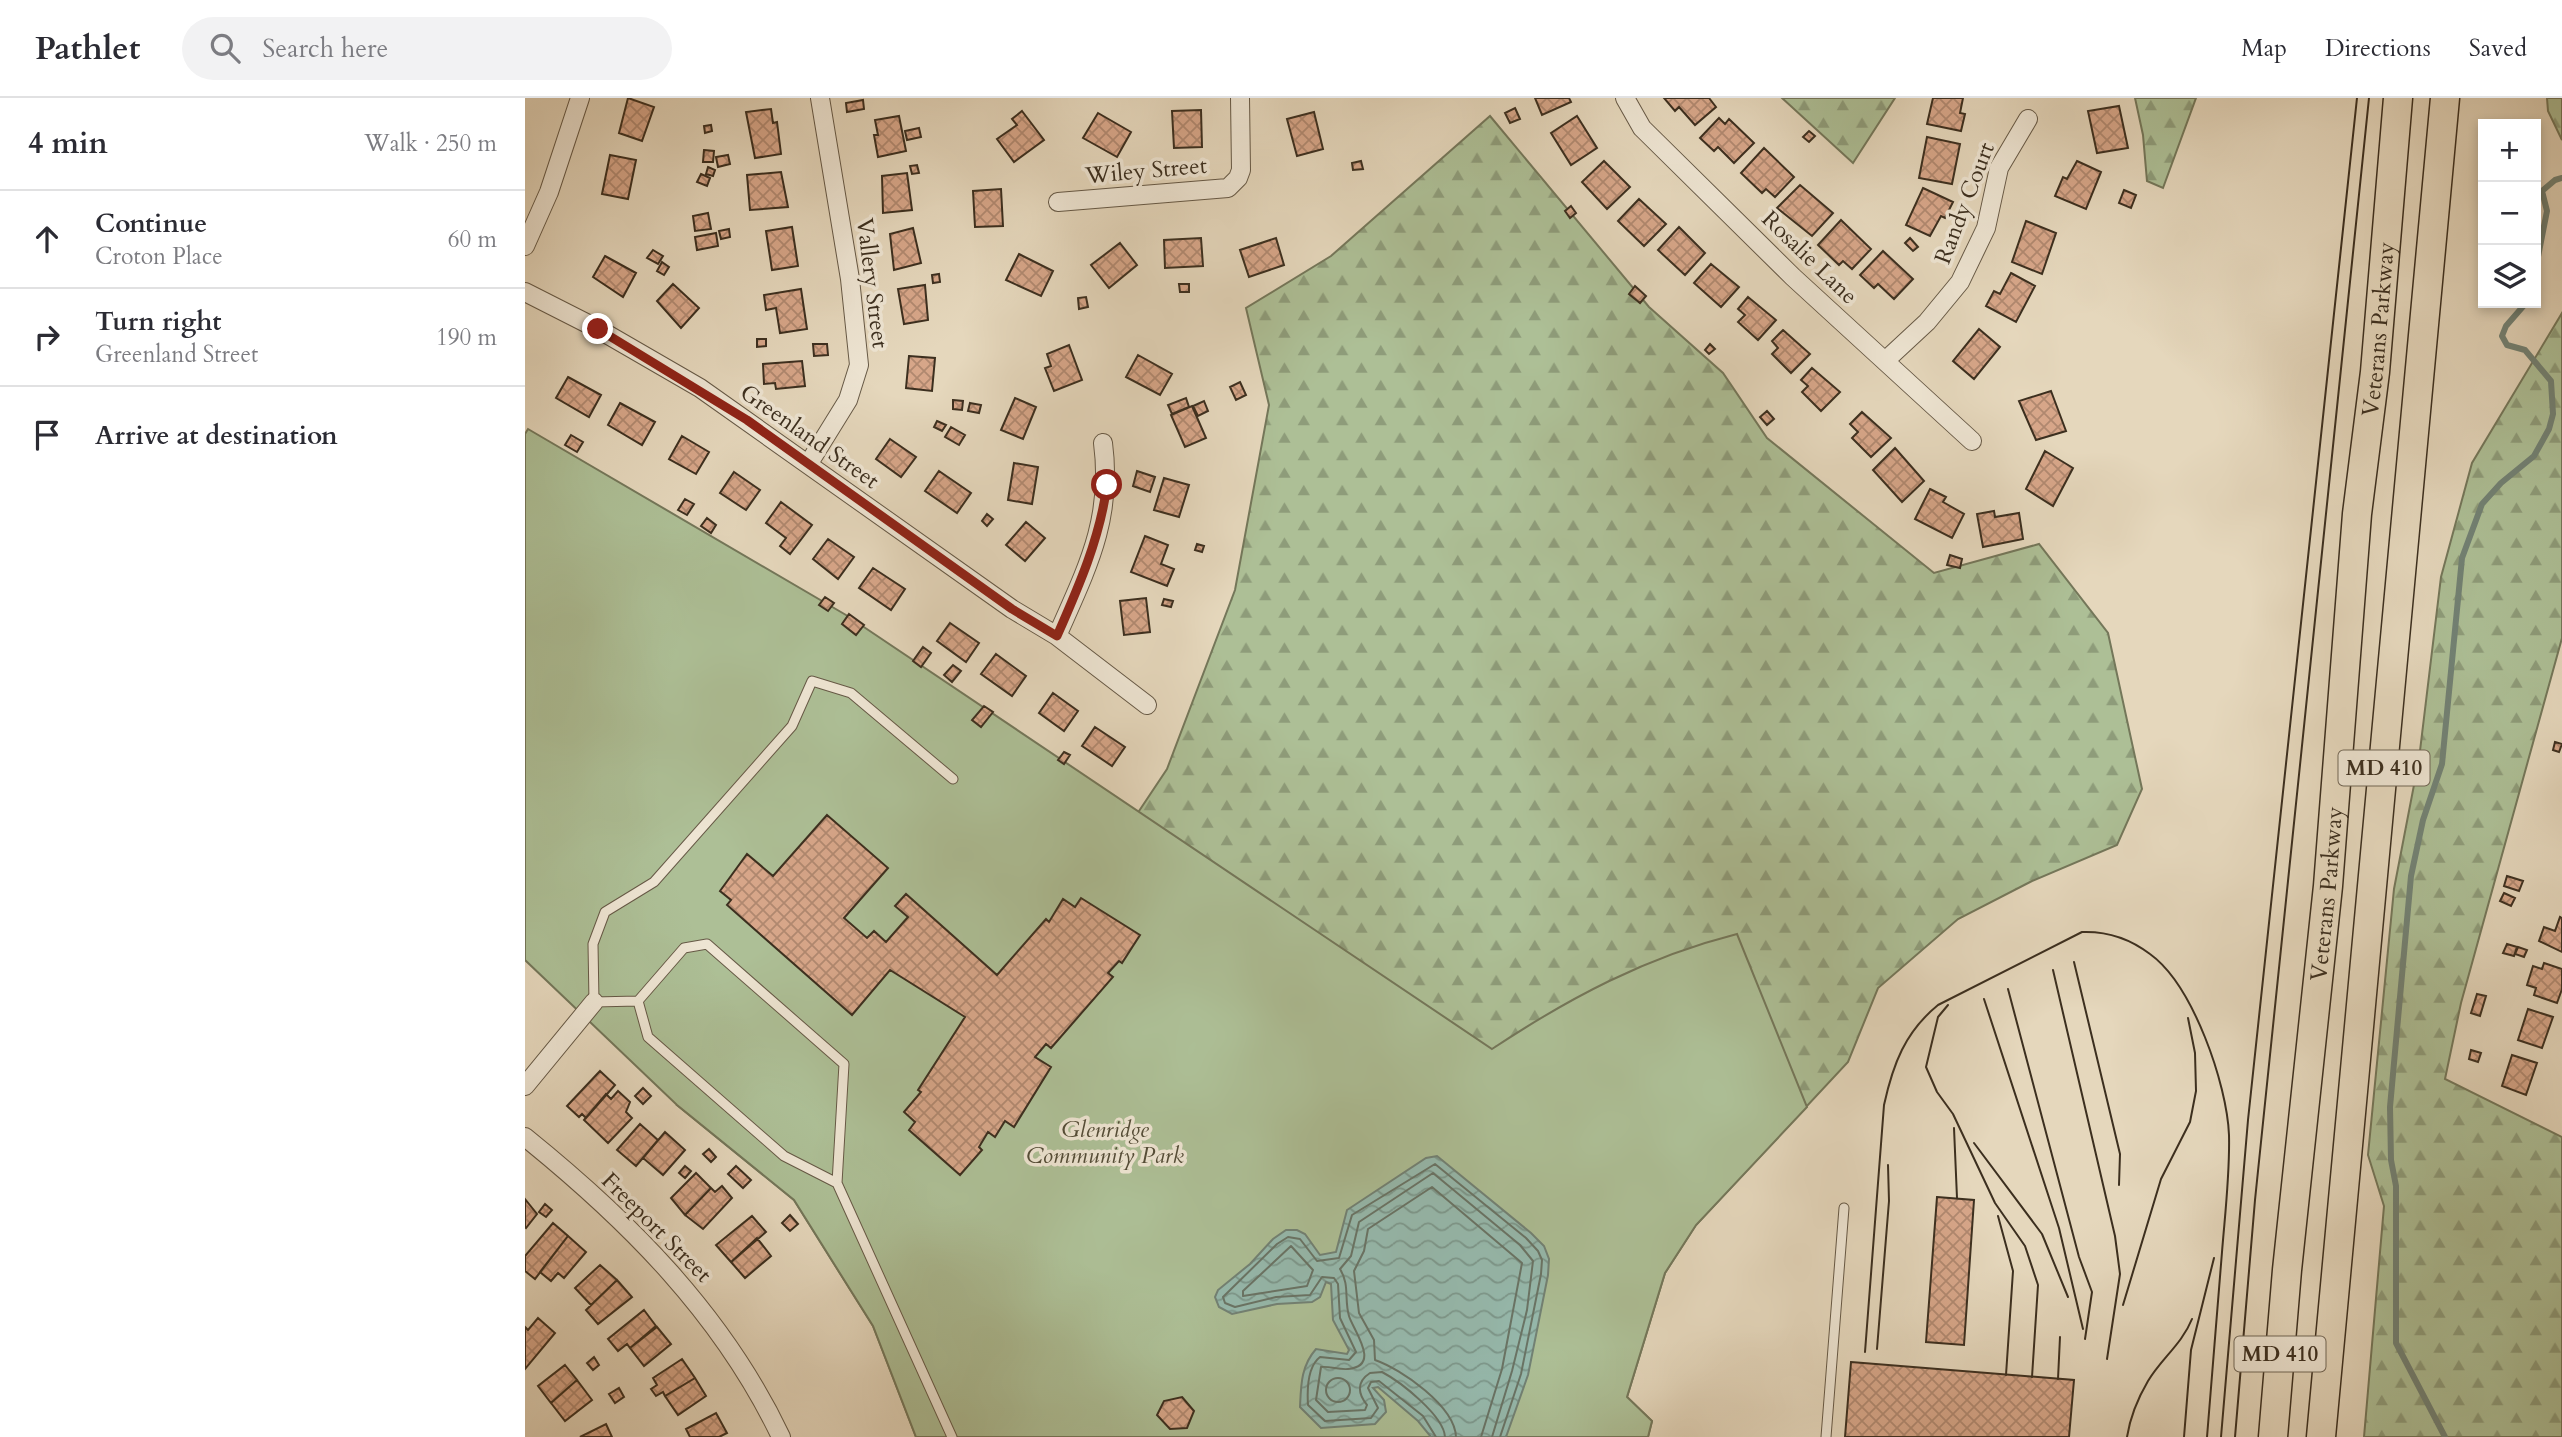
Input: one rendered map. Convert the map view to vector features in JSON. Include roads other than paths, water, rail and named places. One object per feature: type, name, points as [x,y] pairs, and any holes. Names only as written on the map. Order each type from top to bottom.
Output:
[{"type":"main road","name":"Veterans Parkway","points":[[2273,1437],[2297,1163],[2328,886],[2357,514],[2375,372],[2398,98]]},
{"type":"main road","name":"Veterans Parkway","points":[[2321,1437],[2445,98]]},
{"type":"street","points":[[525,246],[549,192],[580,98]]},
{"type":"street","name":"Vallery Street","points":[[809,463],[848,400],[859,365],[850,279],[820,98]]},
{"type":"street","name":"Wiley Street","points":[[1058,202],[1228,188],[1238,178],[1241,170],[1240,98]]},
{"type":"street","name":"Rosalie Lane","points":[[1625,98],[1642,128],[1793,277],[1972,441]]},
{"type":"street","name":"Randy Court","points":[[1885,361],[1927,322],[1960,282],[1986,228],[1999,168],[2028,119]]},
{"type":"street","name":"Greenland Street","points":[[525,292],[598,329],[700,388],[1012,609],[1057,636],[1147,705]]},
{"type":"street","points":[[1057,636],[1091,553],[1103,514],[1107,485],[1103,443]]},
{"type":"street","points":[[525,1086],[594,1002]]},
{"type":"street","name":"Freeport Street","points":[[525,1137],[626,1224],[675,1276],[740,1364],[781,1437]]},
{"type":"lane","points":[[952,1437],[837,1182],[844,1063],[707,944],[684,948],[638,1001],[594,1002],[593,944],[605,912],[654,882],[792,726],[812,681],[851,693],[953,779]]},
{"type":"lane","points":[[638,1001],[648,1037],[784,1156],[837,1182]]},
{"type":"lane","points":[[1826,1437],[1844,1208]]},
{"type":"water","points":[[1437,1156],[1531,1233],[1544,1246],[1549,1259],[1528,1375],[1506,1437],[1431,1437],[1418,1421],[1378,1387],[1373,1388],[1384,1400],[1386,1412],[1375,1424],[1321,1428],[1300,1407],[1305,1369],[1316,1349],[1347,1354],[1349,1350],[1333,1320],[1331,1284],[1326,1282],[1320,1297],[1312,1302],[1277,1304],[1232,1314],[1219,1307],[1215,1297],[1218,1290],[1286,1230],[1297,1230],[1305,1234],[1320,1255],[1336,1252],[1347,1210],[1426,1158]]},
{"type":"waterway","points":[[2540,245],[2547,211],[2542,191],[2555,180],[2562,178]]},
{"type":"waterway","points":[[2445,1437],[2396,1343],[2396,1186],[2391,1160],[2390,1107],[2411,876],[2423,820],[2442,764],[2462,558],[2482,504],[2501,483],[2534,456],[2549,429],[2553,414],[2551,381],[2525,350],[2507,345],[2502,336],[2506,326],[2522,308]]},
{"type":"tram line","points":[[2221,1437],[2248,1120],[2357,98]]},
{"type":"tram line","points":[[2235,1437],[2255,1200],[2369,98]]},
{"type":"tram line","points":[[1865,1352],[1884,1105],[1896,1062],[1909,1038],[1938,1005],[2082,932],[2109,934],[2150,954],[2180,988],[2205,1037],[2227,1114],[2228,1179],[2207,1437]]},
{"type":"tram line","points":[[2074,962],[2120,1154],[2119,1185]]},
{"type":"tram line","points":[[2053,970],[2115,1236],[2120,1274],[2107,1359]]},
{"type":"tram line","points":[[2008,989],[2079,1257],[2092,1292],[2085,1339]]},
{"type":"tram line","points":[[1984,999],[2059,1228],[2083,1329]]},
{"type":"tram line","points":[[1948,1005],[1938,1017],[1926,1067],[1937,1092],[1953,1114],[1995,1203],[2025,1246],[2038,1285],[2032,1377]]},
{"type":"tram line","points":[[2123,1305],[2161,1179],[2190,1122],[2196,1091],[2195,1053],[2188,1018]]},
{"type":"tram line","points":[[1954,1128],[1957,1198]]},
{"type":"tram line","points":[[1974,1143],[2042,1234],[2068,1297]]},
{"type":"tram line","points":[[1877,1349],[1889,1201],[1888,1165]]},
{"type":"tram line","points":[[1998,1216],[2013,1271],[2006,1375]]},
{"type":"tram line","points":[[2184,1437],[2191,1350],[2214,1258]]},
{"type":"tram line","points":[[2127,1437],[2132,1415],[2144,1388],[2183,1336],[2192,1319]]},
{"type":"tram line","points":[[2058,1379],[2060,1337]]},
{"type":"park label","name":"Glenridge Community Park","points":[[1105,1142]]}]
